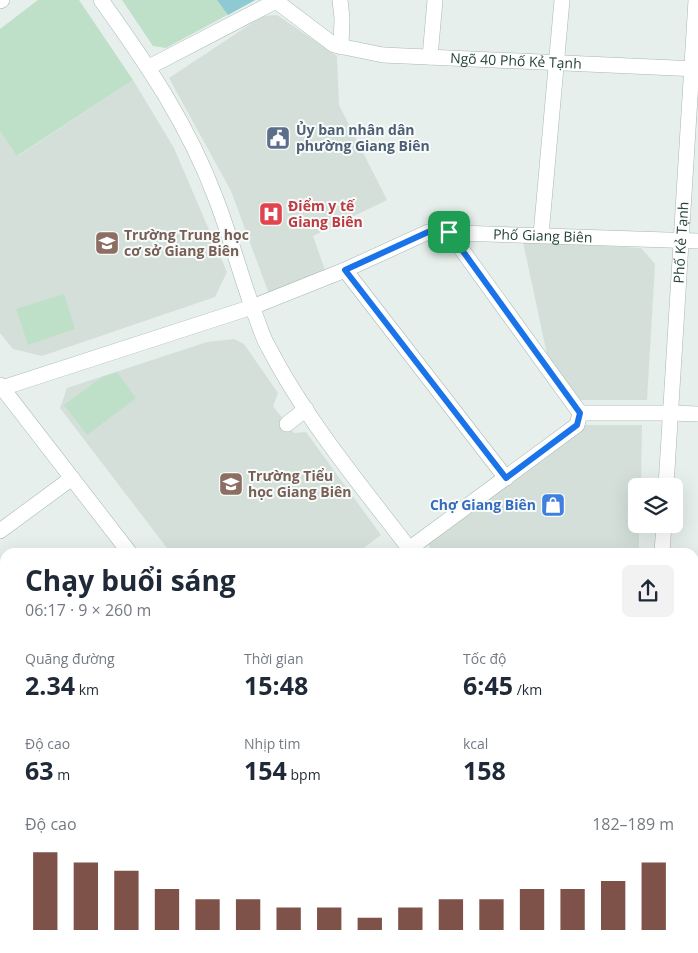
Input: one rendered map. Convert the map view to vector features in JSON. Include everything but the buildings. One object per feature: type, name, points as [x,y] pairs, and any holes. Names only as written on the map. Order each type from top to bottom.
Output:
[{"type":"street","points":[[101,0],[171,103],[202,165],[216,199],[267,346],[291,389],[408,548]]},
{"type":"street","points":[[340,0],[342,18],[341,47]]},
{"type":"street","points":[[430,57],[435,0]]},
{"type":"street","points":[[541,235],[562,0]]},
{"type":"street","name":"Phố Kẻ Tạnh","points":[[666,478],[681,240],[695,69],[696,0]]},
{"type":"street","points":[[148,67],[277,1]]},
{"type":"street","name":"Ngõ 40 Phố Kẻ Tạnh","points":[[277,1],[328,41],[341,47],[382,55],[695,69]]},
{"type":"street","name":"Phố Giang Biên","points":[[1,387],[252,307],[345,270],[428,232],[698,241]]},
{"type":"street","points":[[414,548],[577,425],[580,413],[449,232]]},
{"type":"street","points":[[345,270],[506,478]]},
{"type":"street","points":[[1,387],[126,548]]},
{"type":"street","points":[[287,424],[306,410]]},
{"type":"street","points":[[580,413],[670,412],[698,414]]},
{"type":"street","points":[[0,531],[72,478]]},
{"type":"street","points":[[662,548],[663,533]]},
{"type":"shaded area","name":"Ủy ban nhân dân phường Giang Biên","points":[[277,15],[337,56],[339,105],[387,200],[313,236],[326,273],[269,294],[231,191],[169,78],[263,16]]},
{"type":"shaded area","name":"Trường Trung học cơ sở Giang Biên","points":[[133,80],[174,148],[227,272],[215,297],[42,356],[13,349],[0,333],[0,131],[18,156]]},
{"type":"shaded area","points":[[523,242],[641,248],[655,264],[647,400],[576,400],[548,359]]},
{"type":"shaded area","name":"Trường Tiểu học Giang Biên","points":[[234,339],[244,344],[278,393],[273,406],[294,433],[306,432],[381,535],[363,548],[167,548],[60,408],[67,388],[207,342]]},
{"type":"shaded area","name":"Chợ Giang Biên","points":[[576,425],[642,425],[641,478],[628,478],[628,533],[639,533],[639,548],[431,548],[424,539]]},
{"type":"green space","points":[[38,0],[79,0],[133,80],[17,156],[0,131],[0,29]]},
{"type":"green space","points":[[122,0],[255,0],[166,48],[153,46]]},
{"type":"green space","points":[[64,294],[75,329],[28,345],[16,309]]},
{"type":"green space","points":[[117,372],[136,398],[87,435],[64,405],[102,377]]},
{"type":"water","points":[[217,0],[255,0],[228,15]]},
{"type":"place","name":"Ủy ban nhân dân phường Giang Biên","points":[[278,138]]},
{"type":"place","name":"Điểm y tế Giang Biên","points":[[271,214]]},
{"type":"place","name":"Trường Trung học cơ sở Giang Biên","points":[[107,243]]},
{"type":"place","name":"Trường Tiểu học Giang Biên","points":[[231,484]]},
{"type":"place","name":"Chợ Giang Biên","points":[[553,505]]},
{"type":"route","points":[[428,232],[449,232],[580,413],[577,425],[506,478],[345,270],[428,232]]}]
